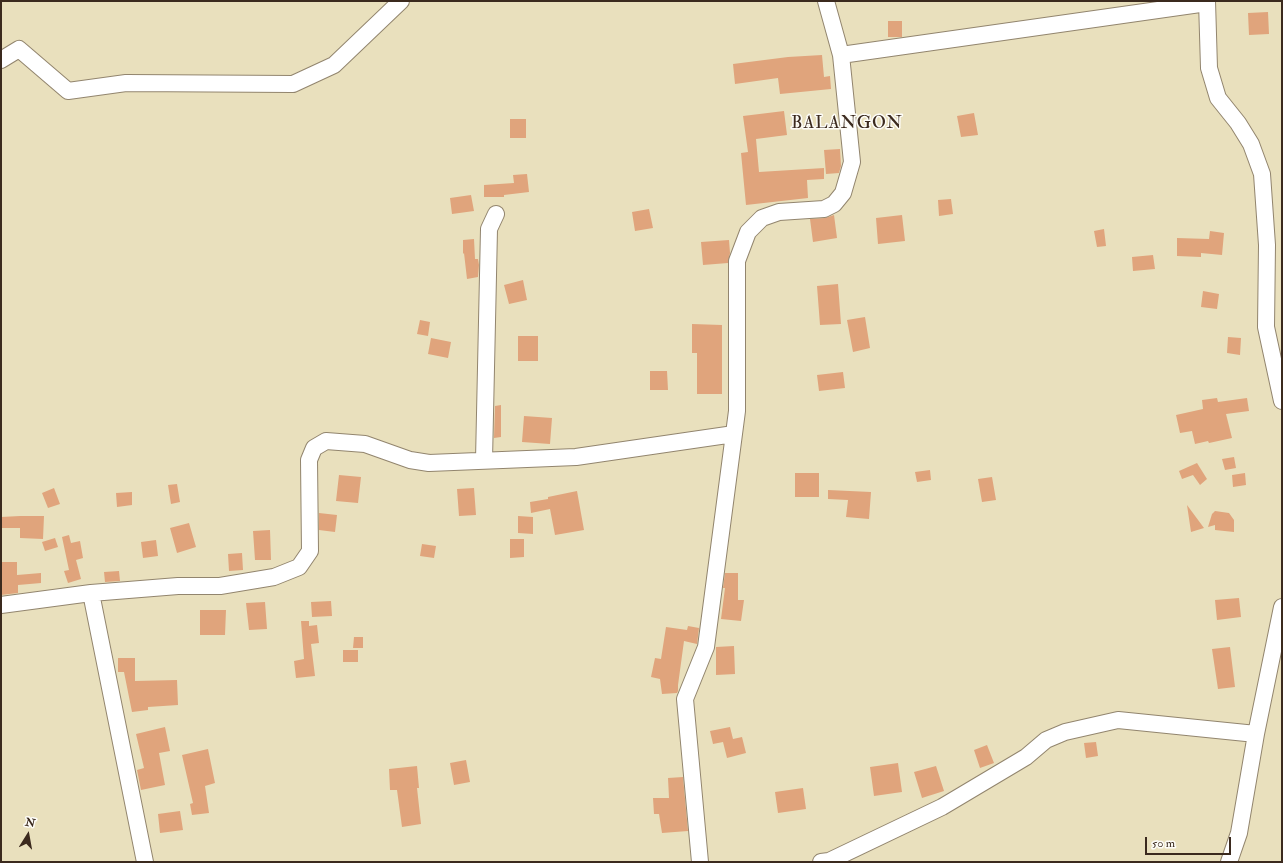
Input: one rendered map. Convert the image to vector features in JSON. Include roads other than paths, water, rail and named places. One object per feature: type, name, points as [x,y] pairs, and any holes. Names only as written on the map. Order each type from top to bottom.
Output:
[{"type":"street","points":[[1,60],[19,49],[68,92],[126,83],[292,84],[334,65],[401,1]]},
{"type":"street","points":[[701,862],[685,699],[706,647],[737,411],[737,261],[748,232],[762,218],[779,212],[824,209],[834,204],[843,193],[852,162],[841,55],[826,1]]},
{"type":"street","points":[[841,55],[1207,2],[1209,68],[1218,98],[1238,123],[1251,144],[1262,174],[1267,245],[1266,327],[1282,401]]},
{"type":"street","points":[[484,460],[489,229],[496,214]]},
{"type":"street","points":[[1,605],[91,593],[178,586],[220,586],[274,577],[299,567],[310,551],[309,460],[314,448],[326,441],[365,444],[410,460],[429,463],[576,456],[734,434]]},
{"type":"street","points":[[91,593],[145,862]]},
{"type":"street","points":[[1229,862],[1239,833],[1256,734],[1279,636],[1282,607]]},
{"type":"street","points":[[821,862],[829,861],[942,807],[1026,757],[1046,740],[1065,732],[1118,720],[1256,734]]},
{"type":"district","name":"BALANGON","points":[[847,124]]}]
